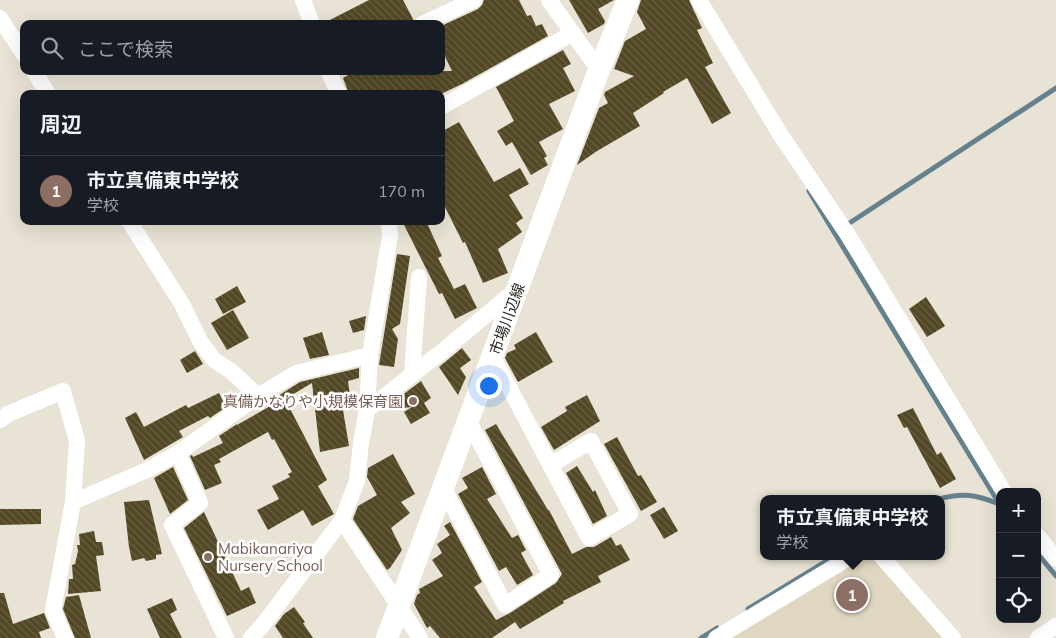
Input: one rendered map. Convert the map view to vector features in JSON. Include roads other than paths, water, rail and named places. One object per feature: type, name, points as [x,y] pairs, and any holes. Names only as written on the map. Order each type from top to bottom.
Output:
[{"type":"main road","name":"市場川辺線","points":[[387,638],[628,0]]},
{"type":"street","points":[[303,0],[310,20]]},
{"type":"street","points":[[431,20],[474,0]]},
{"type":"street","points":[[549,0],[600,70]]},
{"type":"street","points":[[700,0],[780,134],[848,235],[1002,488]]},
{"type":"street","points":[[0,18],[20,49]]},
{"type":"street","points":[[445,105],[573,33]]},
{"type":"street","points":[[36,75],[46,90]]},
{"type":"street","points":[[330,75],[337,90]]},
{"type":"street","points":[[132,225],[182,304],[200,341],[214,360],[231,371],[258,396]]},
{"type":"street","points":[[259,635],[342,520],[357,481],[367,410],[370,356],[390,236],[389,225]]},
{"type":"street","points":[[412,374],[419,277]]},
{"type":"street","points":[[367,410],[444,350],[518,288]]},
{"type":"street","points":[[73,502],[147,470],[178,452],[258,396],[296,373],[370,356]]},
{"type":"street","points":[[493,357],[550,465],[589,538],[630,514],[591,441],[550,465]]},
{"type":"street","points":[[0,420],[8,414],[63,391],[77,442],[73,502],[53,610],[65,638]]},
{"type":"street","points":[[444,489],[505,604],[551,575],[469,422]]},
{"type":"street","points":[[178,452],[200,503],[172,525],[226,638]]},
{"type":"street","points":[[342,520],[420,638]]},
{"type":"street","points":[[1041,541],[1056,559]]},
{"type":"street","points":[[716,638],[845,560]]},
{"type":"street","points":[[885,560],[953,638]]},
{"type":"street","points":[[1038,638],[1056,626]]},
{"type":"waterway","points":[[848,224],[1056,88]]},
{"type":"waterway","points":[[809,191],[996,498]]},
{"type":"waterway","points":[[945,498],[963,495],[984,498],[996,503]]},
{"type":"waterway","points":[[1041,558],[1056,576]]},
{"type":"waterway","points":[[748,609],[828,560]]},
{"type":"waterway","points":[[701,638],[717,628]]},
{"type":"place","name":"真備かなりや小規模保育園","points":[[413,401]]},
{"type":"place","name":"Mabikanariya Nursery School","points":[[208,557]]},
{"type":"place","name":"市立真備東中学校","points":[[852,595]]}]
